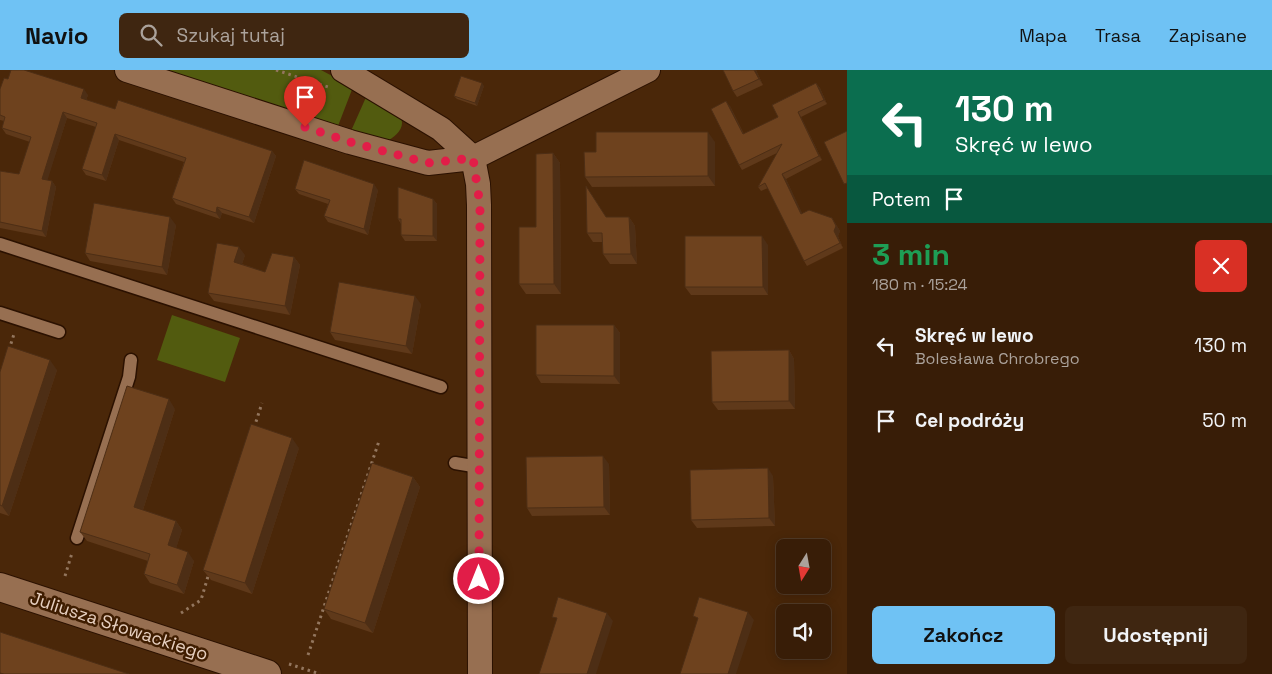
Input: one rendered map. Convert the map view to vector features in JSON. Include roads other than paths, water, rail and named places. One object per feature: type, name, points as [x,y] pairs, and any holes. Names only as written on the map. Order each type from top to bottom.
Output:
[{"type":"street","points":[[127,70],[350,142],[428,163],[473,158],[648,70]]},
{"type":"street","points":[[343,75],[441,129],[473,158],[480,205],[480,674]]},
{"type":"street","name":"Juliusza Słowackiego","points":[[0,586],[262,673]]},
{"type":"lane","points":[[0,244],[441,387]]},
{"type":"lane","points":[[0,313],[59,332]]},
{"type":"lane","points":[[77,538],[129,377],[131,360]]},
{"type":"lane","points":[[455,464],[479,467]]}]
